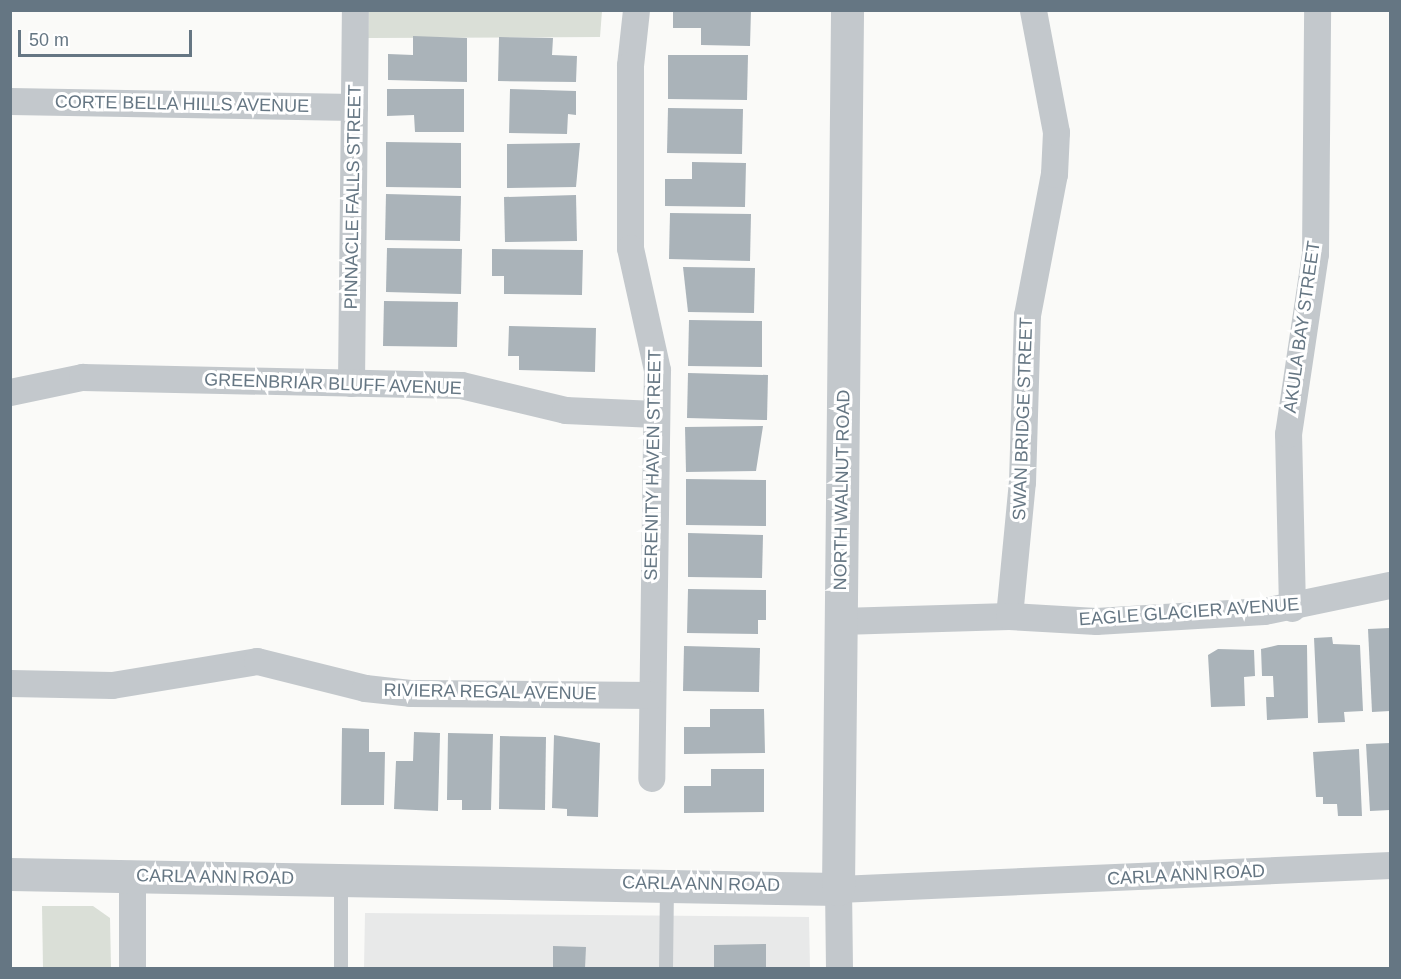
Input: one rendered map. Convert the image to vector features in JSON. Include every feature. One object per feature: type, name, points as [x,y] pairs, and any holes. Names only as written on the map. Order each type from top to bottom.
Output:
[{"type":"street","name":"PINNACLE FALLS STREET","points":[[351,383],[355,10]]},
{"type":"street","name":"SERENITY HAVEN STREET","points":[[636,10],[630,65],[630,248],[654,336],[651,778]]},
{"type":"street","name":"NORTH WALNUT ROAD","points":[[839,969],[840,621],[847,10]]},
{"type":"street","name":"SWAN BRIDGE STREET","points":[[1009,616],[1022,482],[1027,315],[1054,174],[1056,132],[1033,10]]},
{"type":"street","name":"AKULA BAY STREET","points":[[1292,608],[1288,434],[1315,254],[1317,10]]},
{"type":"street","name":"CORTE BELLA HILLS AVENUE","points":[[10,101],[354,107]]},
{"type":"street","name":"GREENBRIAR BLUFF AVENUE","points":[[10,392],[82,377],[460,385],[565,410],[655,414]]},
{"type":"street","name":"EAGLE GLACIER AVENUE","points":[[840,621],[1009,616],[1096,621],[1292,608],[1390,585]]},
{"type":"street","name":"RIVIERA REGAL AVENUE","points":[[10,683],[112,685],[257,662],[365,688],[410,693],[652,695]]},
{"type":"street","name":"CARLA ANN ROAD","points":[[10,874],[667,883],[838,889],[1390,865]]},
{"type":"street","points":[[132,875],[132,969]]},
{"type":"lane","points":[[341,879],[341,967]]},
{"type":"lane","points":[[666,969],[667,883]]},
{"type":"shaded area","points":[[369,11],[602,11],[600,37],[368,38]]},
{"type":"shaded area","points":[[42,906],[93,906],[110,918],[111,968],[43,968]]},
{"type":"shaded area","points":[[365,913],[809,917],[810,968],[364,968]]},
{"type":"building","points":[[673,10],[751,10],[750,46],[701,45],[701,28],[673,28]]},
{"type":"building","points":[[413,36],[467,38],[467,82],[388,80],[388,54],[413,55]]},
{"type":"building","points":[[499,37],[553,38],[552,55],[577,56],[576,82],[498,81]]},
{"type":"building","points":[[668,55],[748,55],[747,100],[668,99]]},
{"type":"building","points":[[387,89],[464,89],[464,132],[415,132],[414,115],[387,116]]},
{"type":"building","points":[[510,89],[576,91],[576,115],[568,114],[567,134],[509,133]]},
{"type":"building","points":[[668,108],[743,109],[742,154],[667,153]]},
{"type":"building","points":[[386,142],[461,143],[461,188],[386,187]]},
{"type":"building","points":[[580,143],[576,187],[507,188],[507,144]]},
{"type":"building","points":[[692,162],[746,163],[745,207],[665,206],[665,179],[692,179]]},
{"type":"building","points":[[386,194],[461,196],[460,241],[385,240]]},
{"type":"building","points":[[576,195],[577,241],[505,242],[504,197]]},
{"type":"building","points":[[670,213],[751,214],[750,261],[669,259]]},
{"type":"building","points":[[387,248],[462,249],[461,294],[386,292]]},
{"type":"building","points":[[492,249],[583,250],[582,295],[504,294],[504,276],[492,276]]},
{"type":"building","points":[[683,267],[755,268],[754,313],[688,312]]},
{"type":"building","points":[[384,301],[458,302],[457,347],[383,346]]},
{"type":"building","points":[[689,320],[762,321],[762,367],[688,366]]},
{"type":"building","points":[[509,326],[596,328],[595,372],[519,370],[519,356],[508,356]]},
{"type":"building","points":[[688,373],[768,375],[767,420],[687,418]]},
{"type":"building","points":[[763,426],[756,471],[686,472],[685,427]]},
{"type":"building","points":[[686,479],[766,480],[766,526],[686,525]]},
{"type":"building","points":[[688,533],[763,535],[762,578],[688,577]]},
{"type":"building","points":[[688,589],[766,590],[766,620],[758,620],[758,634],[687,633]]},
{"type":"building","points":[[1390,628],[1390,711],[1372,712],[1368,629]]},
{"type":"building","points":[[1332,637],[1333,644],[1360,645],[1363,711],[1344,712],[1345,722],[1318,723],[1314,638]]},
{"type":"building","points":[[1278,645],[1307,645],[1308,718],[1267,720],[1266,697],[1274,697],[1273,676],[1262,676],[1261,649]]},
{"type":"building","points":[[684,646],[760,648],[759,692],[683,691]]},
{"type":"building","points":[[1218,649],[1254,650],[1255,676],[1244,677],[1245,706],[1211,707],[1208,655]]},
{"type":"building","points":[[710,709],[764,709],[765,753],[684,754],[684,727],[710,727]]},
{"type":"building","points":[[342,728],[369,729],[369,752],[385,752],[384,805],[341,805]]},
{"type":"building","points":[[414,732],[440,733],[438,811],[394,809],[396,761],[413,761]]},
{"type":"building","points":[[448,733],[493,734],[491,810],[462,810],[462,800],[447,800]]},
{"type":"building","points":[[554,735],[600,743],[598,817],[567,816],[567,809],[552,808]]},
{"type":"building","points":[[500,736],[546,737],[545,810],[499,809]]},
{"type":"building","points":[[1390,743],[1390,810],[1370,811],[1366,744]]},
{"type":"building","points":[[1359,749],[1362,816],[1338,816],[1337,804],[1323,804],[1323,797],[1316,797],[1313,752]]},
{"type":"building","points":[[711,769],[764,769],[764,812],[684,813],[684,786],[711,786]]},
{"type":"building","points":[[766,944],[766,968],[714,968],[714,945]]},
{"type":"building","points":[[553,946],[586,947],[585,968],[553,968]]}]
